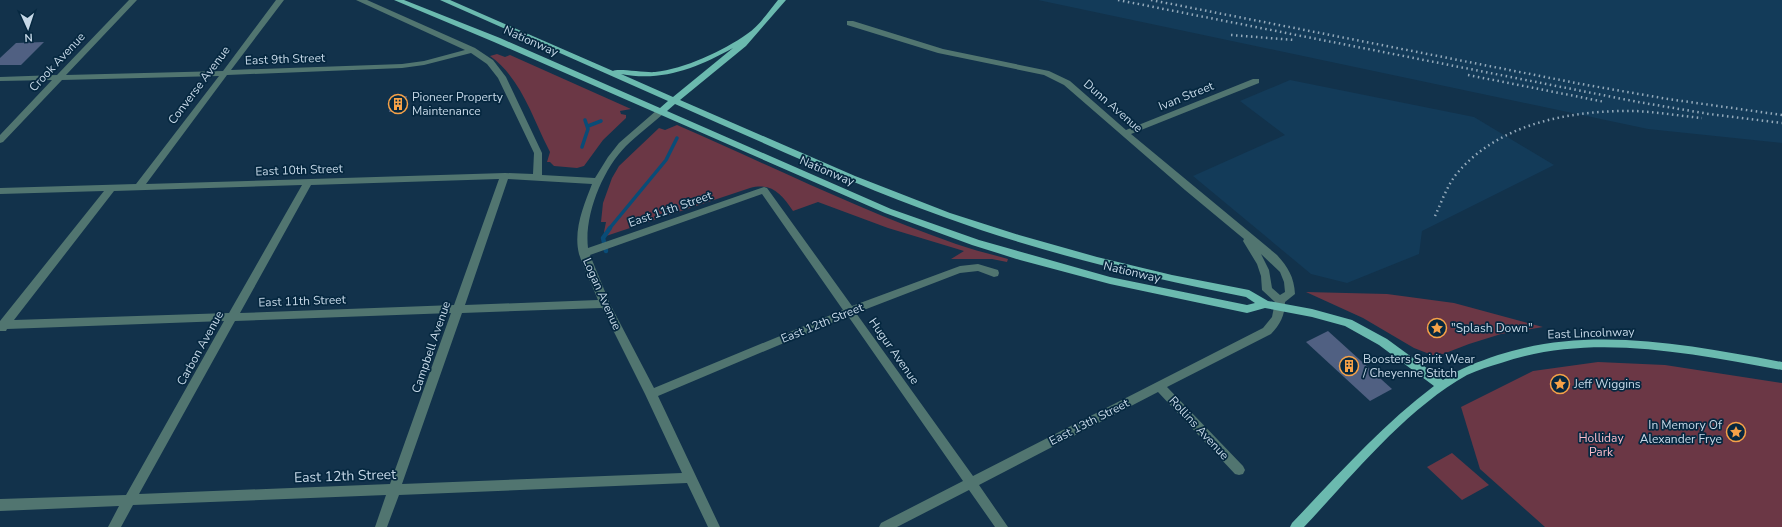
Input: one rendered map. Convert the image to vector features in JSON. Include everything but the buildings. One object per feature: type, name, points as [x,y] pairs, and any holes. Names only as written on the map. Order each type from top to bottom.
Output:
[{"type":"main road","name":"Nationway","points":[[398,0],[448,20],[888,211],[969,242],[1061,268],[1157,292],[1247,309],[1264,304],[1280,304],[1325,316],[1358,328],[1394,349],[1443,386]]},
{"type":"main road","name":"Nationway","points":[[444,0],[860,181],[974,225],[1054,249],[1137,271],[1249,294],[1264,304]]},
{"type":"main road","name":"Logan Avenue","points":[[660,112],[724,61],[751,35],[782,0]]},
{"type":"main road","points":[[584,62],[627,73],[646,75],[669,73],[702,62],[751,35]]},
{"type":"main road","name":"East Lincolnway","points":[[1296,527],[1398,421],[1463,372],[1499,358],[1525,350],[1555,345],[1648,345],[1714,354],[1782,366]]},
{"type":"street","name":"Crook Avenue","points":[[0,140],[133,0]]},
{"type":"street","name":"Converse Avenue","points":[[139,187],[280,0]]},
{"type":"street","points":[[360,0],[377,6],[472,50],[490,62],[502,77],[538,154],[537,177]]},
{"type":"street","name":"Dunn Avenue","points":[[850,23],[941,51],[1046,73],[1071,86],[1188,188],[1273,258],[1288,275],[1290,294],[1280,304]]},
{"type":"street","name":"East 9th Street","points":[[0,79],[224,73],[402,66],[424,63],[472,50]]},
{"type":"street","name":"Ivan Street","points":[[1125,133],[1256,81]]},
{"type":"street","name":"Logan Avenue","points":[[660,112],[622,145],[611,158],[598,181],[586,212],[582,236],[584,253],[605,304],[651,394],[714,527]]},
{"type":"street","name":"East 10th Street","points":[[0,191],[504,176],[598,181]]},
{"type":"street","name":"Campbell Avenue","points":[[381,527],[504,176]]},
{"type":"street","name":"Carbon Avenue","points":[[114,527],[308,182]]},
{"type":"street","points":[[2,327],[111,188]]},
{"type":"street","name":"East 11th Street","points":[[584,253],[764,190]]},
{"type":"street","name":"Hugur Avenue","points":[[764,190],[1002,527]]},
{"type":"street","points":[[1245,236],[1263,263],[1267,290],[1280,304]]},
{"type":"street","name":"East 12th Street","points":[[651,394],[850,312],[965,267],[990,270],[994,273]]},
{"type":"street","name":"East 11th Street","points":[[2,327],[232,317],[605,304]]},
{"type":"street","name":"East 13th Street","points":[[885,527],[1267,331],[1273,327],[1277,320],[1280,304]]},
{"type":"street","name":"Rollins Avenue","points":[[1159,386],[1239,470]]},
{"type":"street","name":"East 12th Street","points":[[0,505],[692,478]]},
{"type":"shaded area","points":[[1038,0],[1782,0],[1782,143],[1648,129]]},
{"type":"shaded area","points":[[1290,80],[1474,117],[1554,165],[1422,231],[1419,254],[1347,283],[1311,274],[1193,176],[1285,135],[1240,101]]},
{"type":"green space","points":[[497,54],[505,57],[510,55],[631,109],[620,111],[621,114],[626,115],[626,118],[603,140],[584,166],[577,168],[554,166],[550,162],[547,162],[550,152],[531,110],[509,75],[490,56]]},
{"type":"green space","points":[[677,125],[885,217],[956,244],[1008,259],[1007,262],[992,259],[951,259],[964,251],[888,228],[818,202],[793,211],[776,191],[764,187],[750,188],[606,236],[604,232],[606,222],[601,222],[603,203],[612,178],[619,166],[659,128],[665,130]]},
{"type":"green space","points":[[1306,292],[1387,294],[1454,303],[1543,327],[1501,334],[1443,354],[1432,355],[1414,348],[1363,318]]},
{"type":"green space","name":"Holliday Park","points":[[1598,362],[1665,365],[1782,383],[1782,527],[1545,527],[1480,469],[1461,407],[1533,371]]},
{"type":"green space","points":[[1452,453],[1489,485],[1462,500],[1427,467]]},
{"type":"waterway","points":[[582,147],[588,129],[585,120]]},
{"type":"waterway","points":[[588,126],[601,121]]},
{"type":"waterway","points":[[609,229],[666,160],[677,138]]},
{"type":"waterway","points":[[606,251],[603,238],[610,228]]},
{"type":"railway","points":[[1118,0],[1638,102],[1709,114],[1782,123]]},
{"type":"railway","points":[[1151,0],[1581,84],[1668,99],[1782,115]]},
{"type":"railway","points":[[1231,35],[1294,40]]},
{"type":"railway","points":[[1468,75],[1605,102]]},
{"type":"railway","points":[[1435,216],[1448,187],[1459,171],[1476,154],[1496,141],[1518,130],[1540,122],[1564,117],[1612,111],[1635,111],[1702,118]]},
{"type":"place","name":"Pioneer Property Maintenance","points":[[398,104]]},
{"type":"place","name":"\"Splash Down\"","points":[[1437,328]]},
{"type":"place","name":"Boosters Spirit Wear / Cheyenne Stitch","points":[[1349,366]]},
{"type":"place","name":"Jeff Wiggins","points":[[1560,384]]},
{"type":"place","name":"In Memory Of Alexander Frye","points":[[1736,432]]}]
